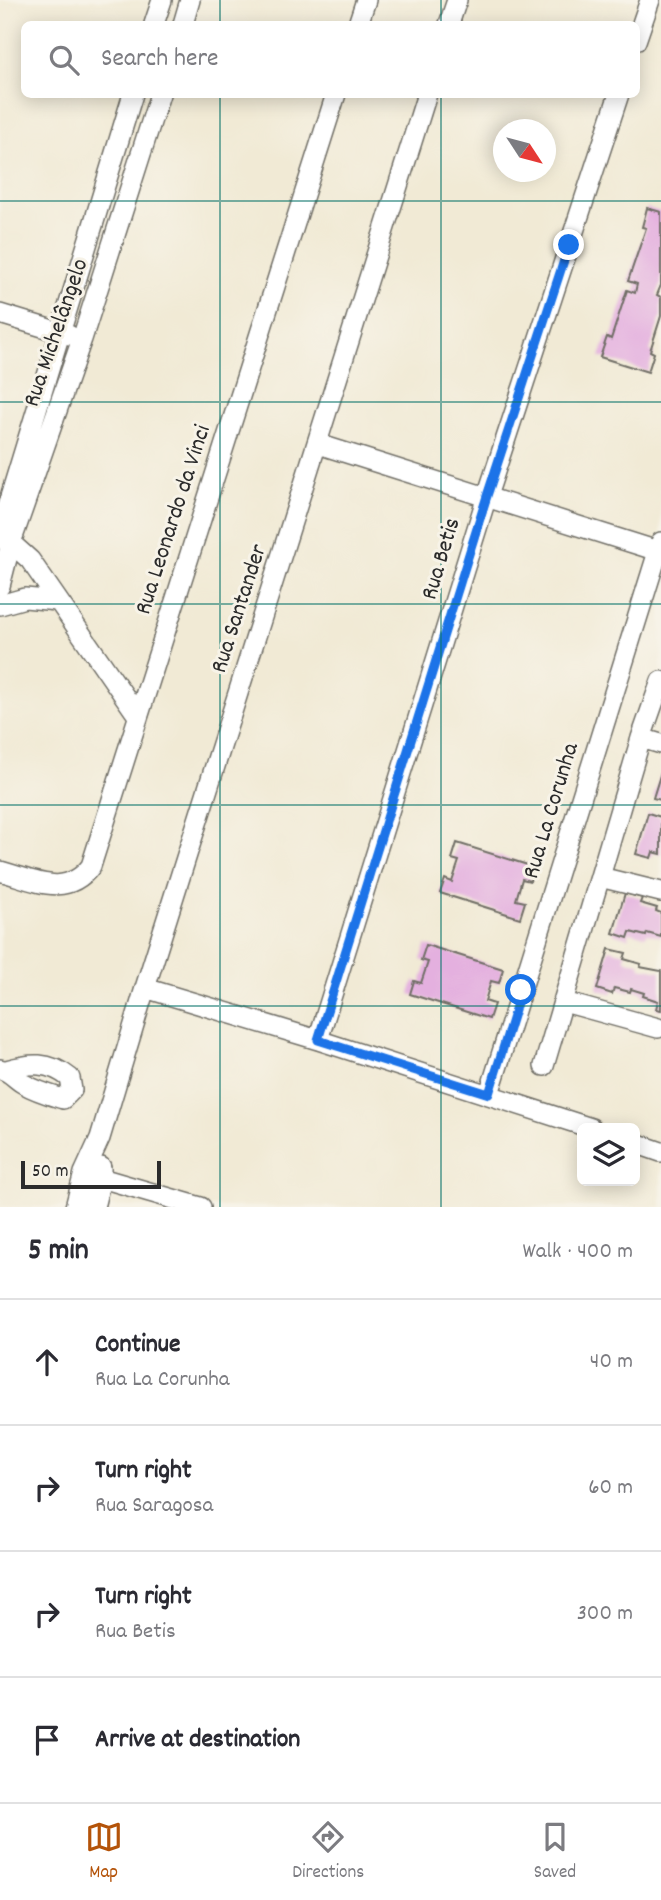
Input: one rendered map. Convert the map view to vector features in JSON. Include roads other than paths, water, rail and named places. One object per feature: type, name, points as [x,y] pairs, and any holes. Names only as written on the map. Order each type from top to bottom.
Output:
[{"type":"street","points":[[155,21],[162,0]]},
{"type":"street","points":[[184,21],[190,0]]},
{"type":"street","points":[[359,21],[366,0]]},
{"type":"street","points":[[450,21],[457,0]]},
{"type":"street","points":[[640,29],[650,0]]},
{"type":"street","points":[[131,98],[58,332],[4,537],[30,560],[138,716]]},
{"type":"street","name":"Rua Michelângelo","points":[[0,586],[4,537],[82,339],[159,98]]},
{"type":"street","name":"Rua Leonardo da Vinci","points":[[0,871],[55,885],[72,883],[83,876],[91,866],[334,98]]},
{"type":"street","name":"Rua Santander","points":[[94,1207],[92,1176],[100,1138],[426,98]]},
{"type":"street","name":"Rua Betis","points":[[318,1040],[487,496],[618,98]]},
{"type":"street","points":[[0,314],[82,339]]},
{"type":"street","points":[[318,444],[660,549]]},
{"type":"street","name":"Rua La Corunha","points":[[489,1094],[660,549]]},
{"type":"street","points":[[0,605],[25,597],[57,601]]},
{"type":"street","points":[[544,1066],[641,738],[661,681]]},
{"type":"street","points":[[641,738],[661,744]]},
{"type":"street","points":[[600,877],[661,892]]},
{"type":"street","points":[[145,988],[577,1123]]},
{"type":"street","points":[[564,1002],[658,1028]]},
{"type":"street","points":[[640,1144],[660,1149]]},
{"type":"street","points":[[92,1176],[201,1207]]},
{"type":"street","name":"Rua Santander","points":[[75,1207],[92,1176]]}]
